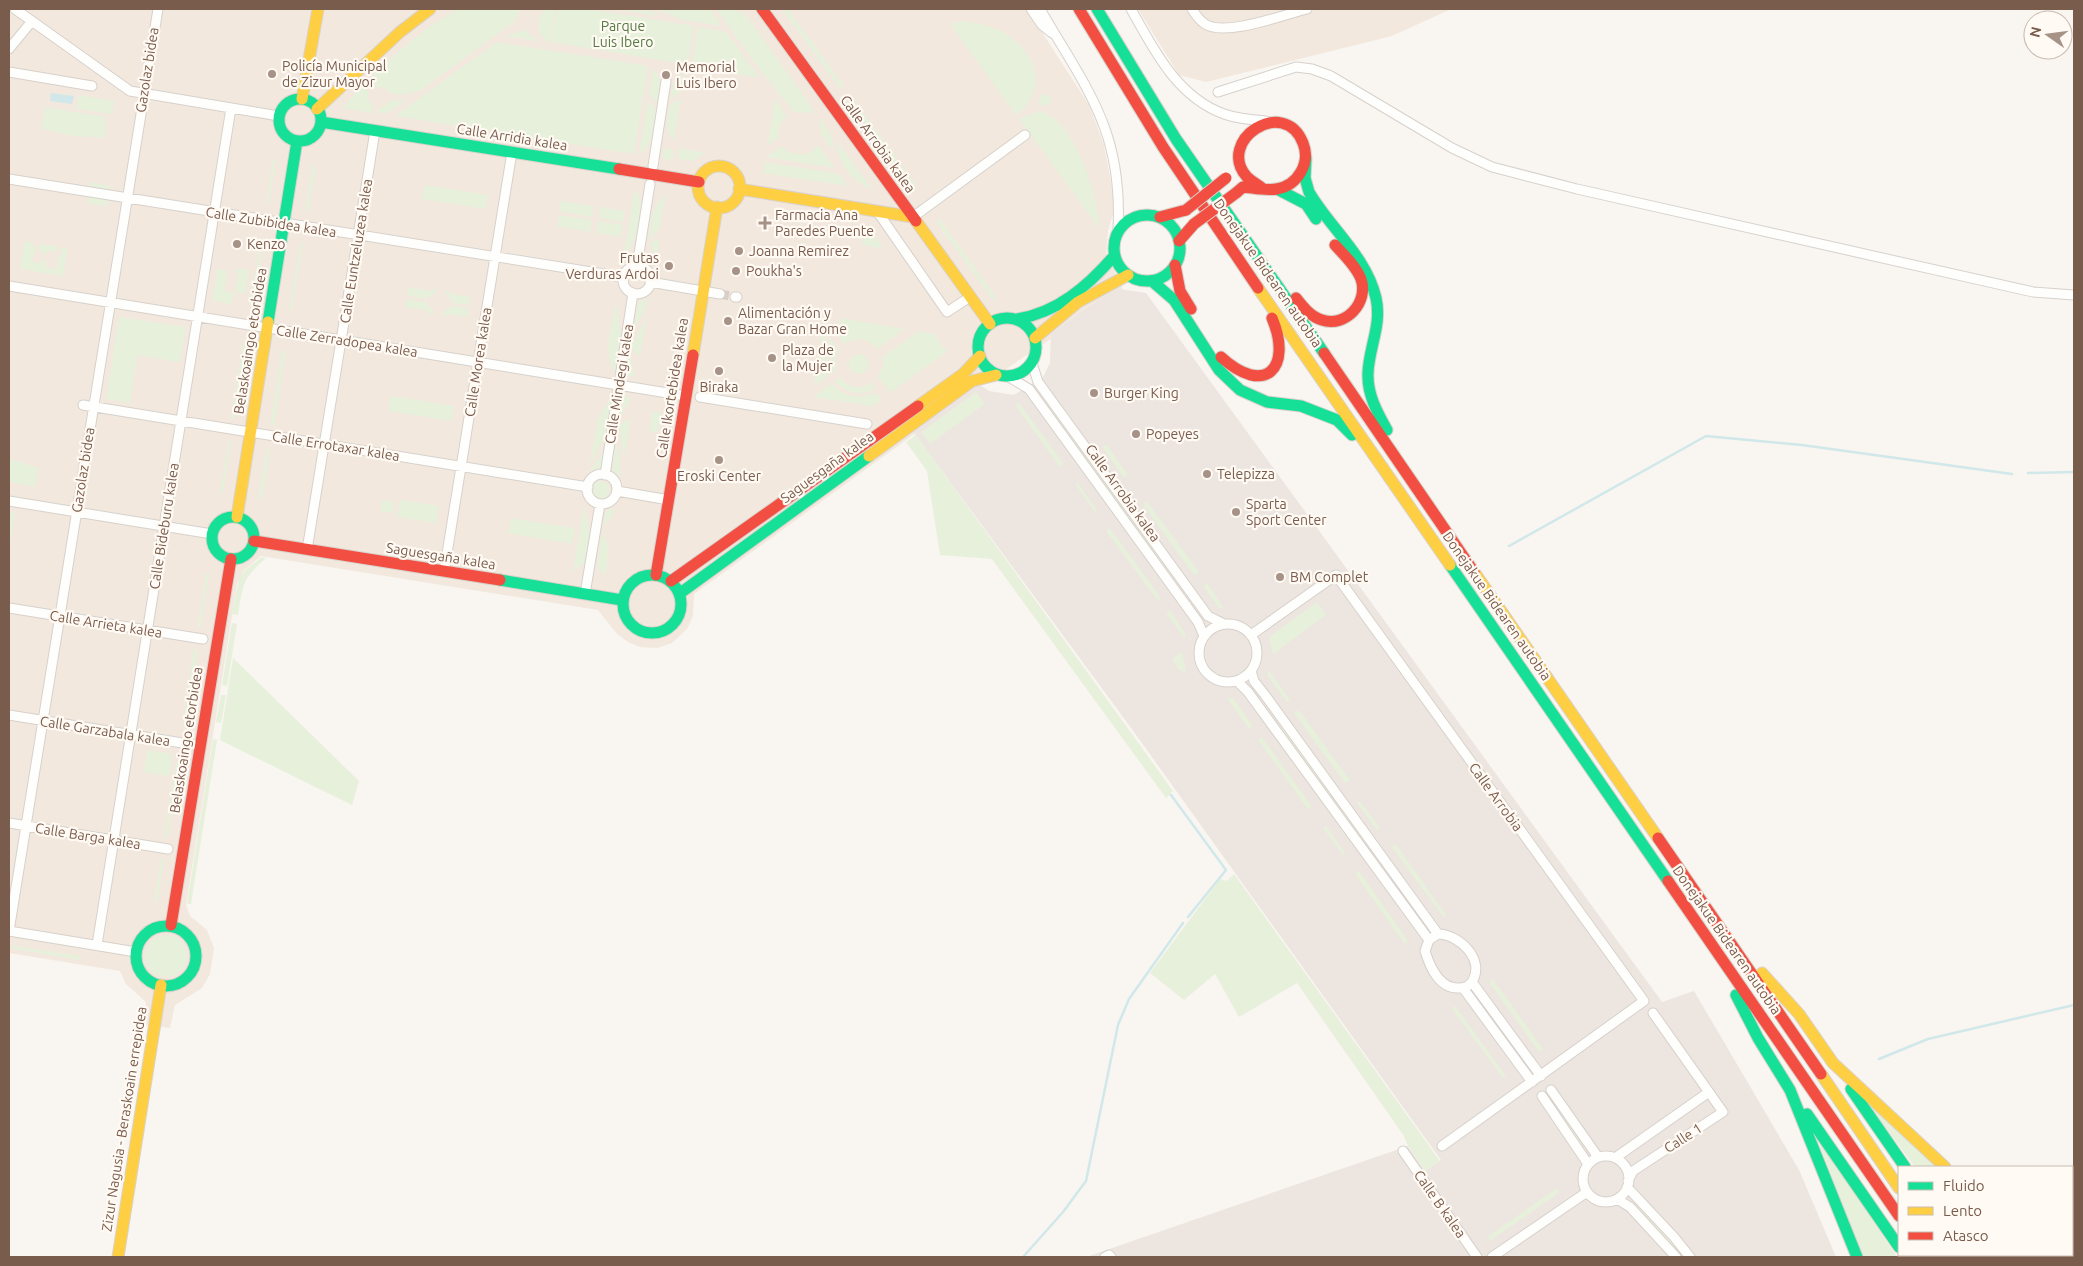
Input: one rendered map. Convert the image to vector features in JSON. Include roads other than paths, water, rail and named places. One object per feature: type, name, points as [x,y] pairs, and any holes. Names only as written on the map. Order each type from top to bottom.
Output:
[{"type":"main road","points":[[302,99],[318,9]]},
{"type":"main road","points":[[317,109],[334,96],[406,24],[430,9]]},
{"type":"main road","name":"Calle Arrobia kalea","points":[[762,9],[990,324]]},
{"type":"main road","name":"Donejakue Bidearen autobia","points":[[1079,9],[1163,147],[1225,239],[1576,745],[1898,1215]]},
{"type":"main road","name":"Donejakue Bidearen autobia","points":[[1097,9],[1176,139],[1898,1187]]},
{"type":"main road","points":[[302,99],[308,101],[317,109],[321,122],[310,139],[297,141],[288,138],[282,132],[279,116],[288,103],[302,99]]},
{"type":"main road","name":"Calle Arridia kalea","points":[[321,122],[699,182]]},
{"type":"main road","points":[[1262,188],[1253,183],[1240,167],[1239,151],[1245,136],[1252,128],[1272,122],[1283,123],[1297,133],[1306,147],[1306,182],[1313,199],[1362,260],[1371,280],[1377,301],[1378,320],[1370,353],[1368,382],[1375,407],[1413,470],[1429,506]]},
{"type":"main road","name":"Belaskoaingo etorbidea","points":[[237,516],[297,141]]},
{"type":"main road","points":[[1179,241],[1194,224],[1243,187],[1277,189],[1288,186],[1297,179],[1304,169],[1306,158]]},
{"type":"main road","points":[[722,166],[735,174],[739,189],[732,202],[717,207],[702,199],[699,191],[699,182],[707,169],[722,166]]},
{"type":"main road","points":[[1160,217],[1186,210],[1240,167]]},
{"type":"main road","points":[[739,189],[913,217]]},
{"type":"main road","points":[[1253,250],[1280,276],[1312,315],[1327,322],[1344,320],[1356,310],[1362,297],[1361,279],[1306,204],[1277,189]]},
{"type":"main road","name":"Calle Ikortebidea kalea","points":[[656,575],[717,207]]},
{"type":"main road","points":[[1152,281],[1169,272],[1175,265],[1178,258],[1179,241],[1172,227],[1160,217],[1151,214],[1132,217],[1118,230],[1114,242],[1114,256],[1122,270],[1136,279],[1152,281],[1174,300],[1219,370],[1240,390],[1267,402],[1300,406],[1337,420],[1356,441],[1412,518],[1426,531]]},
{"type":"main road","points":[[1175,265],[1180,291],[1218,355],[1232,371],[1249,378],[1264,376],[1272,370],[1279,360],[1282,346],[1279,330],[1239,271],[1225,239]]},
{"type":"main road","points":[[1016,319],[1030,328],[1034,338],[1037,348],[1032,363],[1024,372],[1009,377],[996,374],[987,369],[980,356],[980,338],[990,324],[999,319],[1016,319],[1030,319],[1044,314],[1091,280],[1114,256]]},
{"type":"main road","points":[[1034,338],[1050,323],[1098,289],[1128,275]]},
{"type":"main road","name":"Saguesgaña kalea","points":[[671,581],[963,374],[980,356]]},
{"type":"main road","name":"Saguesgaña kalea","points":[[679,594],[972,381],[996,374]]},
{"type":"main road","points":[[237,516],[250,525],[254,541],[246,555],[231,559],[217,552],[212,543],[212,534],[222,520],[237,516]]},
{"type":"main road","name":"Saguesgaña kalea","points":[[254,541],[622,600]]},
{"type":"main road","name":"Belaskoaingo etorbidea","points":[[171,925],[231,559]]},
{"type":"main road","points":[[645,575],[656,575],[671,581],[679,594],[681,606],[675,622],[657,633],[647,633],[632,626],[624,614],[622,600],[625,592],[635,579],[645,575]]},
{"type":"main road","points":[[1652,830],[1668,842],[1756,967],[1799,1014],[1903,1166]]},
{"type":"main road","points":[[171,925],[188,935],[196,949],[195,966],[187,978],[178,984],[161,986],[144,976],[138,965],[136,952],[145,934],[156,927],[171,925]]},
{"type":"main road","points":[[1701,929],[1758,1038],[1790,1090],[1898,1246]]},
{"type":"main road","name":"Zizur Nagusia - Beraskoain errepidea","points":[[118,1257],[161,986]]},
{"type":"main road","points":[[1833,1063],[1944,1166]]},
{"type":"main road","points":[[1790,1090],[1857,1257]]},
{"type":"main road","points":[[1993,1257],[1999,1256]]},
{"type":"street","points":[[15,9],[125,88],[143,93],[279,116]]},
{"type":"street","name":"Gazolaz bidea","points":[[9,931],[76,512],[88,406],[110,303],[158,9]]},
{"type":"street","points":[[1031,9],[1042,25],[1060,40]]},
{"type":"street","points":[[1040,9],[1086,84],[1109,137],[1117,167],[1118,230]]},
{"type":"street","points":[[1131,9],[1166,66],[1188,92],[1225,115],[1272,122]]},
{"type":"street","points":[[1192,9],[1205,24],[1216,28],[1235,27],[1307,9]]},
{"type":"street","points":[[9,49],[32,21]]},
{"type":"street","points":[[1218,92],[1296,67],[1312,70],[1331,76],[1452,148],[1492,167],[1596,193],[2033,292],[2074,295]]},
{"type":"street","points":[[9,72],[92,86]]},
{"type":"street","points":[[653,166],[666,81]]},
{"type":"street","name":"Calle Bideburu kalea","points":[[97,945],[231,108]]},
{"type":"street","name":"Calle Euntzeluzea kalea","points":[[307,550],[375,130]]},
{"type":"street","points":[[913,217],[1025,135]]},
{"type":"street","name":"Calle Morea kalea","points":[[444,572],[512,152]]},
{"type":"street","name":"Calle Zubibidea kalea","points":[[9,179],[623,278]]},
{"type":"street","points":[[637,266],[650,184]]},
{"type":"street","points":[[877,211],[947,312],[970,296]]},
{"type":"street","points":[[637,266],[646,270],[650,282],[645,290],[633,293],[624,285],[623,278],[630,268],[637,266]]},
{"type":"street","points":[[650,282],[720,294]]},
{"type":"street","name":"Calle Zerradopea kalea","points":[[9,286],[686,396]]},
{"type":"street","name":"Calle Mindegi kalea","points":[[605,475],[633,293]]},
{"type":"street","name":"Calle Arrobia kalea","points":[[1032,363],[1038,382],[1208,616],[1224,624]]},
{"type":"street","name":"Calle Arrobia kalea","points":[[1009,377],[1029,389],[1198,622],[1204,636]]},
{"type":"street","points":[[700,397],[867,424]]},
{"type":"street","name":"Calle Errotaxar kalea","points":[[88,406],[588,487]]},
{"type":"street","points":[[605,475],[613,479],[617,491],[613,500],[600,504],[589,496],[588,487],[596,476],[605,475]]},
{"type":"street","points":[[617,491],[669,500]]},
{"type":"street","points":[[9,501],[212,534]]},
{"type":"street","points":[[585,594],[600,504]]},
{"type":"street","name":"Calle Arrobia","points":[[1251,635],[1336,575],[1644,1001],[1442,1146]]},
{"type":"street","name":"Calle Arrieta kalea","points":[[9,608],[203,639]]},
{"type":"street","points":[[1224,624],[1234,624],[1251,635],[1257,653],[1251,671],[1237,681],[1218,681],[1203,668],[1198,652],[1204,636],[1210,630],[1224,624]]},
{"type":"street","points":[[1251,671],[1254,680],[1264,695],[1438,934],[1455,938],[1468,950],[1475,971],[1472,982],[1463,988],[1446,985],[1433,972],[1425,951],[1429,940],[1438,934]]},
{"type":"street","points":[[1237,681],[1248,692],[1429,940]]},
{"type":"street","name":"Calle Garzabala kalea","points":[[9,715],[201,746]]},
{"type":"street","name":"Calle Barga kalea","points":[[9,823],[168,849]]},
{"type":"street","points":[[9,931],[136,952]]},
{"type":"street","points":[[1472,982],[1541,1076]]},
{"type":"street","points":[[1463,988],[1532,1082]]},
{"type":"street","name":"Calle 1","points":[[1628,1184],[1633,1171],[1723,1112],[1653,1013]]},
{"type":"street","points":[[1551,1090],[1598,1158]]},
{"type":"street","name":"Calle 1","points":[[1615,1158],[1709,1092]]},
{"type":"street","points":[[1542,1096],[1588,1164]]},
{"type":"street","name":"Calle B kalea","points":[[1403,1151],[1477,1257]]},
{"type":"street","points":[[1628,1184],[1617,1199],[1611,1201],[1598,1200],[1587,1192],[1583,1178],[1588,1164],[1598,1158],[1615,1158],[1625,1167],[1628,1184],[1690,1257]]},
{"type":"street","points":[[1492,1257],[1587,1192]]},
{"type":"street","points":[[1617,1199],[1630,1207],[1676,1257]]},
{"type":"street","points":[[1105,1257],[1109,1255],[1111,1257]]},
{"type":"water","points":[[51,93],[74,96],[72,104],[50,101]]},
{"type":"waterway","points":[[1509,546],[1706,436],[1802,445],[2012,474]]},
{"type":"waterway","points":[[2028,473],[2074,472]]},
{"type":"waterway","points":[[1171,795],[1226,870],[1188,917]]},
{"type":"waterway","points":[[1023,1257],[1063,1212],[1086,1181],[1118,1025],[1129,999],[1183,923]]},
{"type":"waterway","points":[[1879,1059],[1928,1039],[2074,1005]]},
{"type":"tunnel","points":[[720,294],[735,297]]},
{"type":"place","name":"Policía Municipal de Zizur Mayor","points":[[272,74]]},
{"type":"place","name":"Memorial Luis Ibero","points":[[666,75]]},
{"type":"place","name":"Farmacia Ana Paredes Puente","points":[[765,223]]},
{"type":"place","name":"Kenzo","points":[[237,244]]},
{"type":"place","name":"Joanna Remirez","points":[[739,251]]},
{"type":"place","name":"Frutas Verduras Ardoi","points":[[669,266]]},
{"type":"place","name":"Poukha's","points":[[736,271]]},
{"type":"place","name":"Alimentación y Bazar Gran Home","points":[[728,321]]},
{"type":"place","name":"Plaza de la Mujer","points":[[772,358]]},
{"type":"place","name":"Biraka","points":[[719,371]]},
{"type":"place","name":"Burger King","points":[[1094,393]]},
{"type":"place","name":"Popeyes","points":[[1136,434]]},
{"type":"place","name":"Eroski Center","points":[[719,460]]},
{"type":"place","name":"Telepizza","points":[[1207,474]]},
{"type":"place","name":"Sparta Sport Center","points":[[1236,512]]},
{"type":"place","name":"BM Complet","points":[[1280,577]]},
{"type":"park label","name":"Parque Luis Ibero","points":[[623,34]]}]
